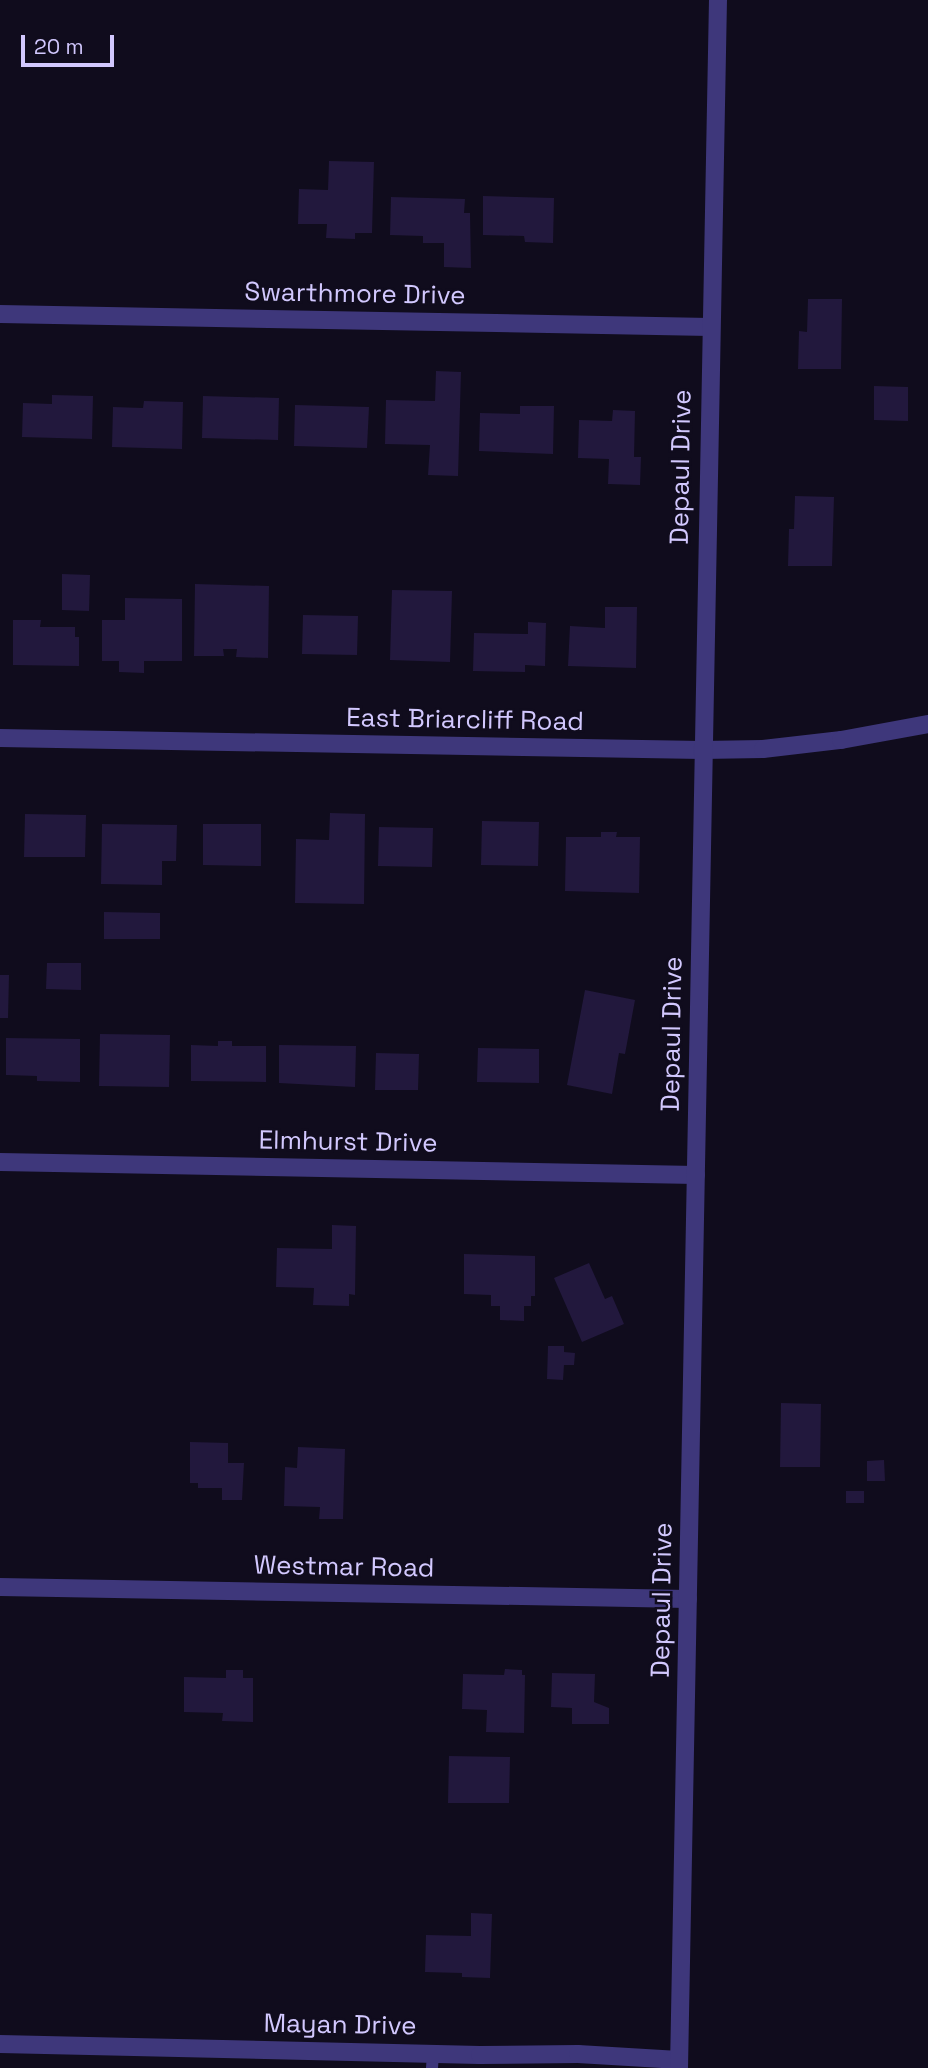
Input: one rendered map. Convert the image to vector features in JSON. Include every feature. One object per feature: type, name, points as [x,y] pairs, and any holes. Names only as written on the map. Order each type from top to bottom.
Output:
[{"type":"street","name":"Depaul Drive","points":[[679,2064],[718,0]]},
{"type":"street","name":"Swarthmore Drive","points":[[0,314],[710,327]]},
{"type":"street","name":"East Briarcliff Road","points":[[0,738],[763,750],[928,724]]},
{"type":"street","name":"Elmhurst Drive","points":[[0,1162],[696,1175]]},
{"type":"street","name":"Westmar Road","points":[[0,1587],[688,1599]]},
{"type":"street","name":"Mayan Drive","points":[[0,2044],[480,2061],[578,2054],[679,2064]]},
{"type":"building","points":[[329,161],[374,162],[372,233],[355,233],[355,239],[326,238],[327,224],[298,224],[299,189],[328,190]]},
{"type":"building","points":[[483,196],[554,198],[553,243],[525,242],[524,236],[483,235]]},
{"type":"building","points":[[391,197],[465,199],[464,213],[470,213],[471,268],[444,267],[444,243],[423,243],[423,236],[390,235]]},
{"type":"building","points":[[808,299],[842,299],[841,369],[798,369],[799,331],[807,332]]},
{"type":"building","points":[[436,371],[461,372],[458,476],[428,475],[430,445],[385,444],[386,400],[435,401]]},
{"type":"building","points":[[874,386],[908,387],[908,421],[874,420]]},
{"type":"building","points":[[52,395],[93,396],[92,439],[22,437],[23,403],[52,404]]},
{"type":"building","points":[[203,396],[279,398],[278,440],[202,438]]},
{"type":"building","points":[[144,401],[183,402],[182,449],[112,447],[113,407],[143,408]]},
{"type":"building","points":[[295,405],[369,407],[367,448],[294,446]]},
{"type":"building","points":[[520,406],[554,406],[553,454],[479,451],[480,413],[520,414]]},
{"type":"building","points":[[613,410],[635,411],[634,457],[641,457],[640,485],[608,484],[609,459],[578,458],[579,420],[612,421]]},
{"type":"building","points":[[795,496],[834,497],[832,566],[788,566],[789,529],[794,529]]},
{"type":"building","points":[[62,574],[90,575],[89,611],[62,610]]},
{"type":"building","points":[[195,584],[269,586],[268,658],[236,657],[237,649],[223,649],[224,656],[194,656]]},
{"type":"building","points":[[392,590],[452,591],[450,662],[390,660]]},
{"type":"building","points":[[125,598],[182,599],[182,661],[144,661],[144,673],[119,672],[119,661],[102,661],[102,620],[125,620]]},
{"type":"building","points":[[605,607],[637,607],[636,668],[568,666],[570,626],[605,628]]},
{"type":"building","points":[[303,615],[358,616],[357,655],[302,654]]},
{"type":"building","points":[[13,620],[41,620],[40,627],[75,627],[75,637],[79,637],[79,666],[13,665]]},
{"type":"building","points":[[528,622],[546,623],[545,666],[525,665],[525,672],[473,671],[474,633],[528,634]]},
{"type":"building","points":[[330,813],[365,814],[364,904],[295,903],[296,839],[329,840]]},
{"type":"building","points":[[25,814],[86,815],[85,857],[24,857]]},
{"type":"building","points":[[482,821],[539,822],[538,866],[481,865]]},
{"type":"building","points":[[102,824],[177,825],[176,861],[162,861],[162,885],[101,884]]},
{"type":"building","points":[[203,824],[261,824],[261,866],[203,865]]},
{"type":"building","points":[[379,827],[433,828],[432,867],[378,866]]},
{"type":"building","points":[[601,832],[617,832],[616,837],[640,837],[639,893],[565,891],[566,837],[601,837]]},
{"type":"building","points":[[104,912],[160,913],[160,939],[104,939]]},
{"type":"building","points":[[47,963],[81,963],[81,990],[46,989]]},
{"type":"building","points":[[0,975],[9,975],[8,1018],[0,1018]]},
{"type":"building","points":[[585,990],[635,1000],[625,1054],[619,1053],[612,1094],[567,1085]]},
{"type":"building","points":[[100,1034],[170,1035],[169,1087],[99,1086]]},
{"type":"building","points":[[6,1038],[80,1039],[80,1082],[37,1081],[37,1076],[6,1075]]},
{"type":"building","points":[[218,1041],[232,1041],[232,1046],[266,1046],[266,1082],[191,1081],[191,1045],[218,1046]]},
{"type":"building","points":[[279,1045],[356,1046],[355,1087],[279,1083]]},
{"type":"building","points":[[478,1048],[539,1049],[539,1083],[477,1082]]},
{"type":"building","points":[[376,1053],[419,1054],[418,1090],[375,1090]]},
{"type":"building","points":[[332,1225],[356,1226],[355,1295],[349,1294],[349,1306],[313,1305],[314,1288],[276,1287],[277,1248],[332,1249]]},
{"type":"building","points":[[464,1254],[535,1256],[535,1296],[531,1296],[531,1306],[524,1306],[524,1321],[500,1320],[500,1306],[491,1306],[491,1295],[464,1294]]},
{"type":"building","points":[[589,1263],[605,1299],[612,1296],[624,1324],[582,1342],[554,1278]]},
{"type":"building","points":[[548,1346],[564,1346],[564,1352],[575,1353],[574,1365],[564,1365],[563,1380],[547,1379]]},
{"type":"building","points":[[781,1403],[821,1404],[820,1467],[780,1467]]},
{"type":"building","points":[[190,1442],[228,1443],[228,1463],[244,1463],[242,1500],[222,1500],[222,1488],[198,1488],[198,1483],[190,1483]]},
{"type":"building","points":[[298,1447],[345,1449],[343,1519],[319,1519],[320,1507],[284,1506],[285,1467],[297,1468]]},
{"type":"building","points":[[884,1460],[885,1481],[867,1481],[867,1461]]},
{"type":"building","points":[[846,1491],[864,1491],[864,1503],[846,1503]]},
{"type":"building","points":[[505,1669],[522,1670],[522,1675],[525,1675],[524,1733],[486,1732],[487,1710],[462,1709],[463,1674],[504,1675]]},
{"type":"building","points":[[226,1670],[243,1670],[243,1678],[253,1678],[253,1722],[222,1721],[223,1713],[184,1712],[184,1677],[226,1678]]},
{"type":"building","points":[[552,1673],[595,1674],[594,1702],[609,1708],[609,1724],[572,1724],[572,1708],[551,1707]]},
{"type":"building","points":[[449,1756],[510,1757],[509,1803],[448,1803]]},
{"type":"building","points":[[471,1913],[492,1914],[490,1978],[462,1977],[462,1973],[425,1972],[426,1935],[471,1936]]}]
